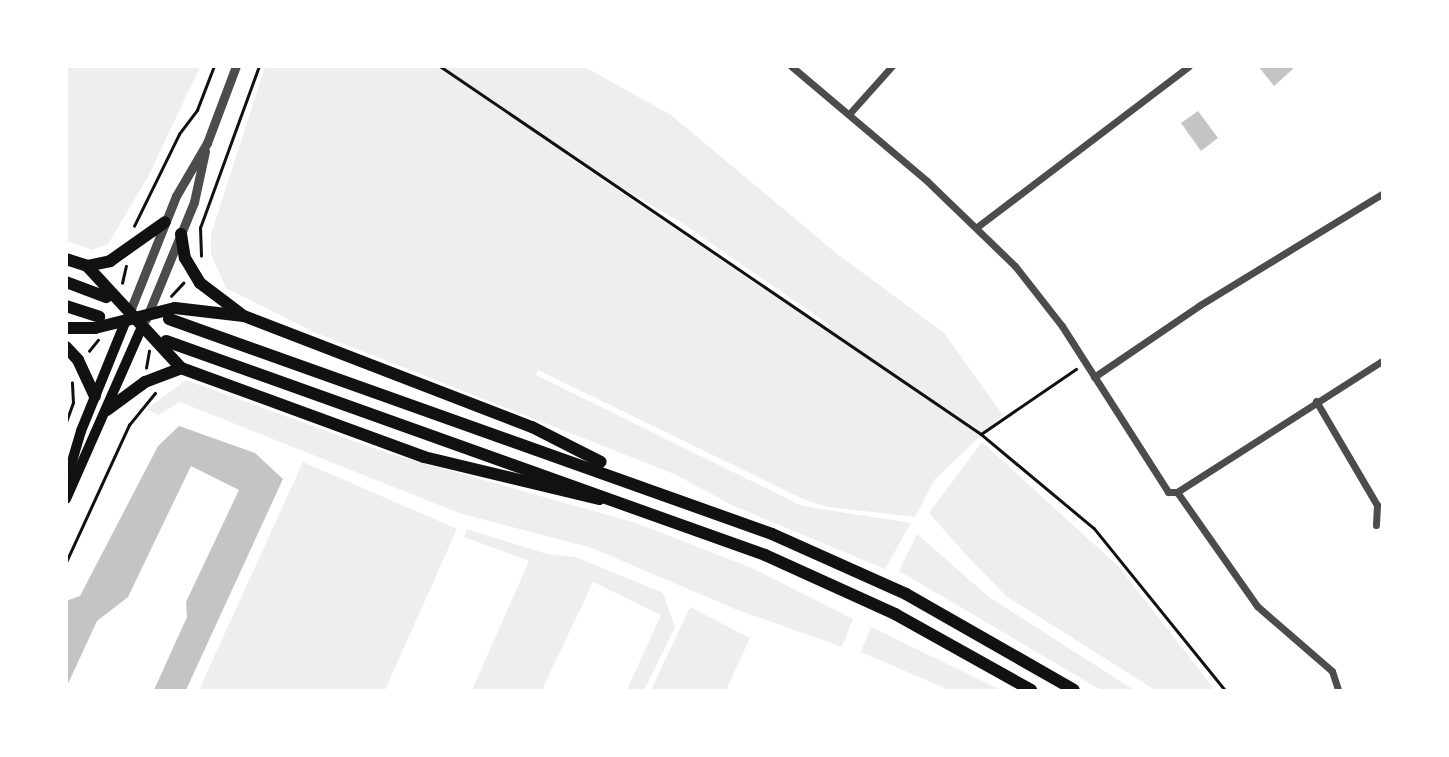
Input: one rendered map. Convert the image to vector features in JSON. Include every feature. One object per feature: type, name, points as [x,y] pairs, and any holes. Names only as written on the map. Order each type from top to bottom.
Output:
[{"type":"highway","points":[[87,266],[121,256],[165,222]]},
{"type":"highway","points":[[181,234],[194,276],[244,316]]},
{"type":"highway","points":[[66,259],[87,266],[106,290],[136,318],[181,368],[424,457],[643,508]]},
{"type":"highway","points":[[66,282],[106,290]]},
{"type":"highway","points":[[66,306],[97,323]]},
{"type":"highway","points":[[171,310],[772,534],[906,594],[1074,691]]},
{"type":"highway","points":[[66,328],[171,310],[244,316],[531,427],[645,485]]},
{"type":"highway","points":[[159,346],[643,508],[825,580],[1031,691]]},
{"type":"highway","points":[[66,347],[78,360],[95,396]]},
{"type":"highway","points":[[107,410],[151,379],[181,368]]},
{"type":"main road","points":[[66,482],[95,396],[119,337],[136,318]]},
{"type":"main road","points":[[66,499],[136,342],[136,318]]},
{"type":"street","points":[[136,318],[136,294],[165,222],[207,143],[236,66]]},
{"type":"street","points":[[790,66],[849,113],[976,227],[1023,276],[1085,362],[1162,489],[1177,492],[1258,606],[1332,671],[1338,691]]},
{"type":"street","points":[[849,113],[892,66]]},
{"type":"street","points":[[976,227],[1189,66]]},
{"type":"street","points":[[136,318],[153,300],[194,202],[207,143]]},
{"type":"street","points":[[1094,377],[1210,298],[1382,194]]},
{"type":"street","points":[[1177,492],[1382,361]]},
{"type":"street","points":[[1316,401],[1377,505],[1376,525]]},
{"type":"path","points":[[127,234],[150,198],[179,134],[197,110],[214,66]]},
{"type":"path","points":[[171,310],[179,285],[204,268],[200,228],[260,66]]},
{"type":"path","points":[[440,66],[981,434],[1094,528],[1225,691]]},
{"type":"path","points":[[120,288],[126,273],[121,256]]},
{"type":"path","points":[[66,562],[129,425],[155,393],[145,365],[159,346]]},
{"type":"path","points":[[981,434],[1085,362]]},
{"type":"shaded area","points":[[67,66],[200,67],[148,177],[108,244],[92,250],[67,241]]},
{"type":"shaded area","points":[[265,67],[585,67],[671,115],[836,253],[944,333],[1003,415],[935,479],[915,517],[828,507],[805,500],[538,370],[536,375],[802,506],[911,523],[885,569],[734,506],[674,474],[316,333],[226,288],[211,254],[211,234]],"holes":[[[561,152],[682,223],[831,326],[826,331]]]},
{"type":"shaded area","points":[[186,380],[387,453],[636,523],[752,568],[853,619],[842,647],[735,609],[592,548],[459,513],[180,402],[158,415],[147,409]]},
{"type":"shaded area","points":[[982,442],[1119,567],[1215,690],[1155,690],[1006,596],[968,557],[929,513]]},
{"type":"shaded area","points":[[303,462],[457,529],[385,690],[199,690]]},
{"type":"shaded area","points":[[467,529],[547,554],[576,557],[663,593],[675,627],[644,690],[627,690],[661,615],[593,582],[542,690],[472,690],[529,561],[464,537]]},
{"type":"shaded area","points":[[917,534],[989,597],[1134,690],[1101,690],[899,571]]},
{"type":"shaded area","points":[[690,607],[750,638],[726,690],[651,690]]},
{"type":"shaded area","points":[[871,627],[1001,690],[949,690],[861,652]]},
{"type":"building","points":[[1258,66],[1292,66],[1293,69],[1274,86]]},
{"type":"building","points":[[1198,111],[1218,138],[1201,151],[1181,123]]},
{"type":"building","points":[[179,426],[255,453],[283,479],[186,690],[154,690],[187,617],[186,602],[239,490],[191,466],[128,597],[97,621],[66,688],[66,601],[80,596],[158,446]]}]
